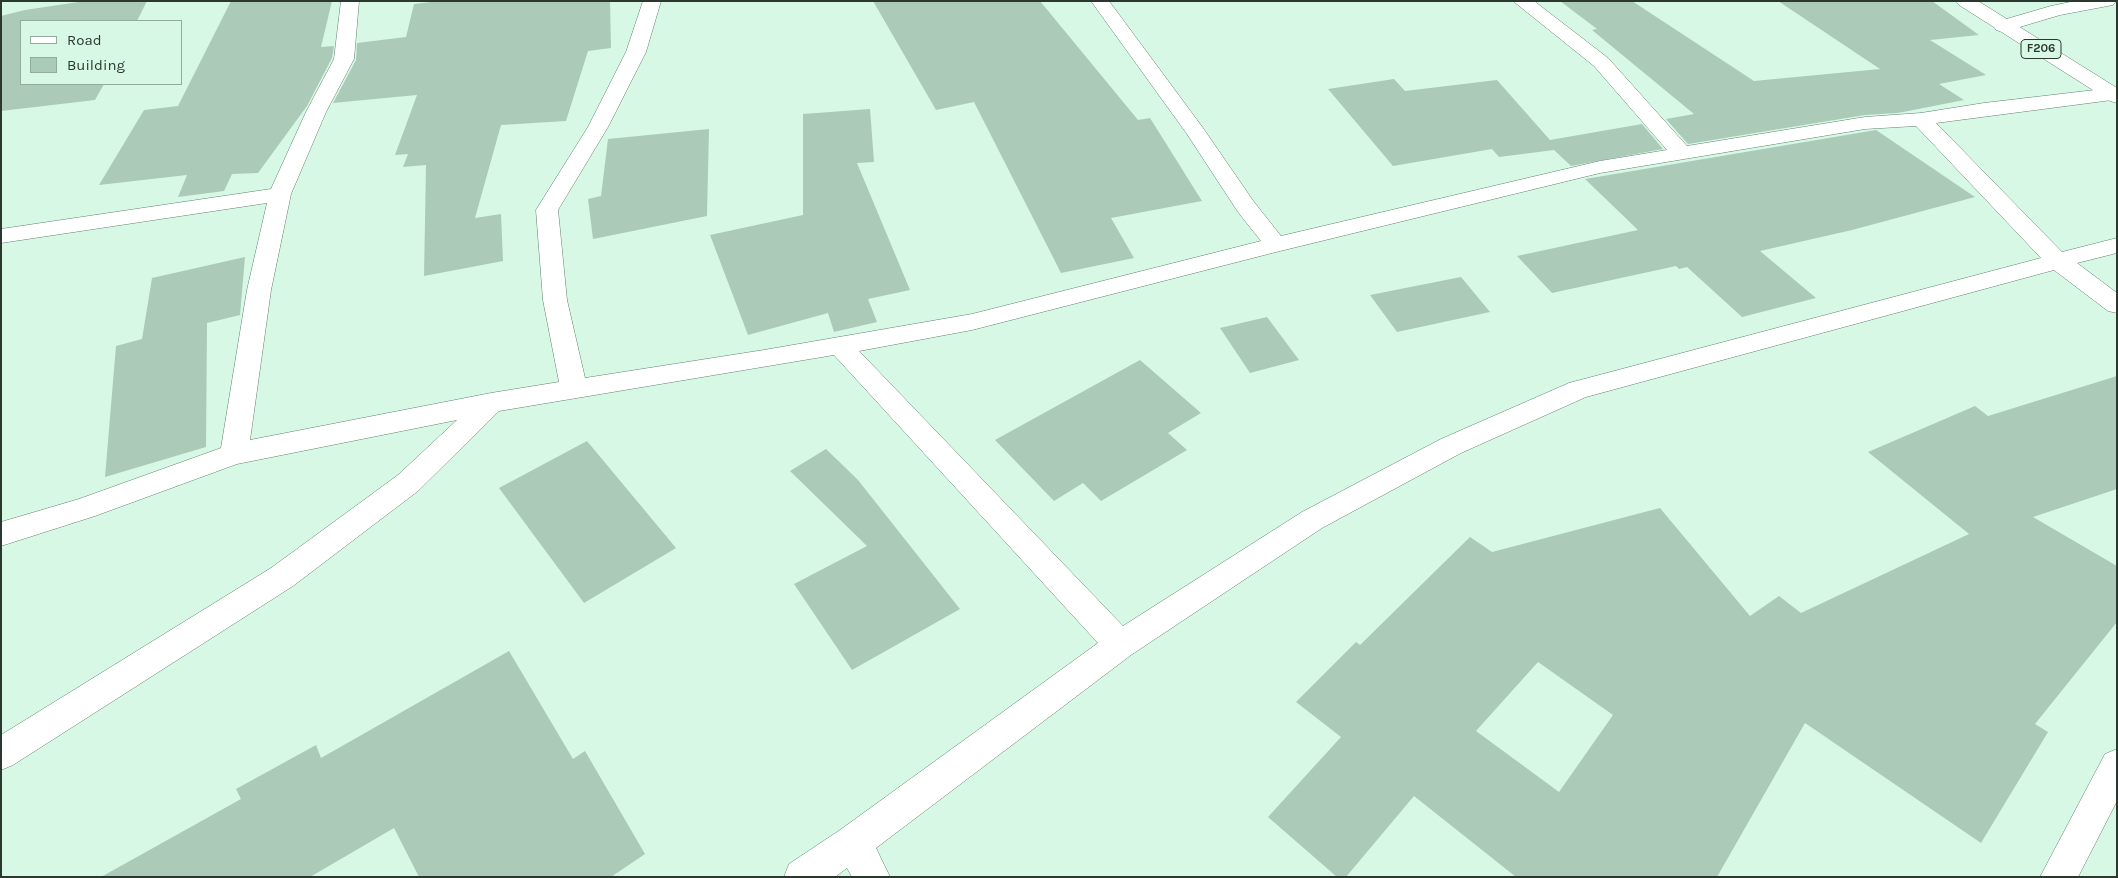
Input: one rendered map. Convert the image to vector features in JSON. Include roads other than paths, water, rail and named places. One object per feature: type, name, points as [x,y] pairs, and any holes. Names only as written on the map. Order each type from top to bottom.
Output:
[{"type":"street","points":[[234,454],[259,290],[280,194],[316,112],[344,59],[350,1]]},
{"type":"street","points":[[574,389],[554,300],[546,210],[598,127],[632,61],[652,1]]},
{"type":"street","points":[[1100,1],[1196,132],[1246,207],[1276,245]]},
{"type":"street","points":[[1522,1],[1601,62],[1681,153]]},
{"type":"street","name":"F206","points":[[1964,1],[2114,95]]},
{"type":"street","points":[[2003,26],[2057,10],[2107,1]]},
{"type":"street","points":[[1,534],[85,508],[234,454],[491,403],[840,346],[972,322],[1276,245],[1600,167],[1865,123],[1921,119],[1984,109],[2114,95]]},
{"type":"street","points":[[1921,119],[2056,260],[2117,305]]},
{"type":"street","points":[[1,236],[280,194]]},
{"type":"street","points":[[802,877],[853,843],[1120,645],[1312,520],[1451,446],[1578,390],[2117,245]]},
{"type":"street","points":[[840,346],[1120,645]]},
{"type":"street","points":[[1,754],[282,577],[408,483],[491,403]]},
{"type":"street","points":[[2058,877],[2117,765]]},
{"type":"street","points":[[853,843],[872,877]]}]
